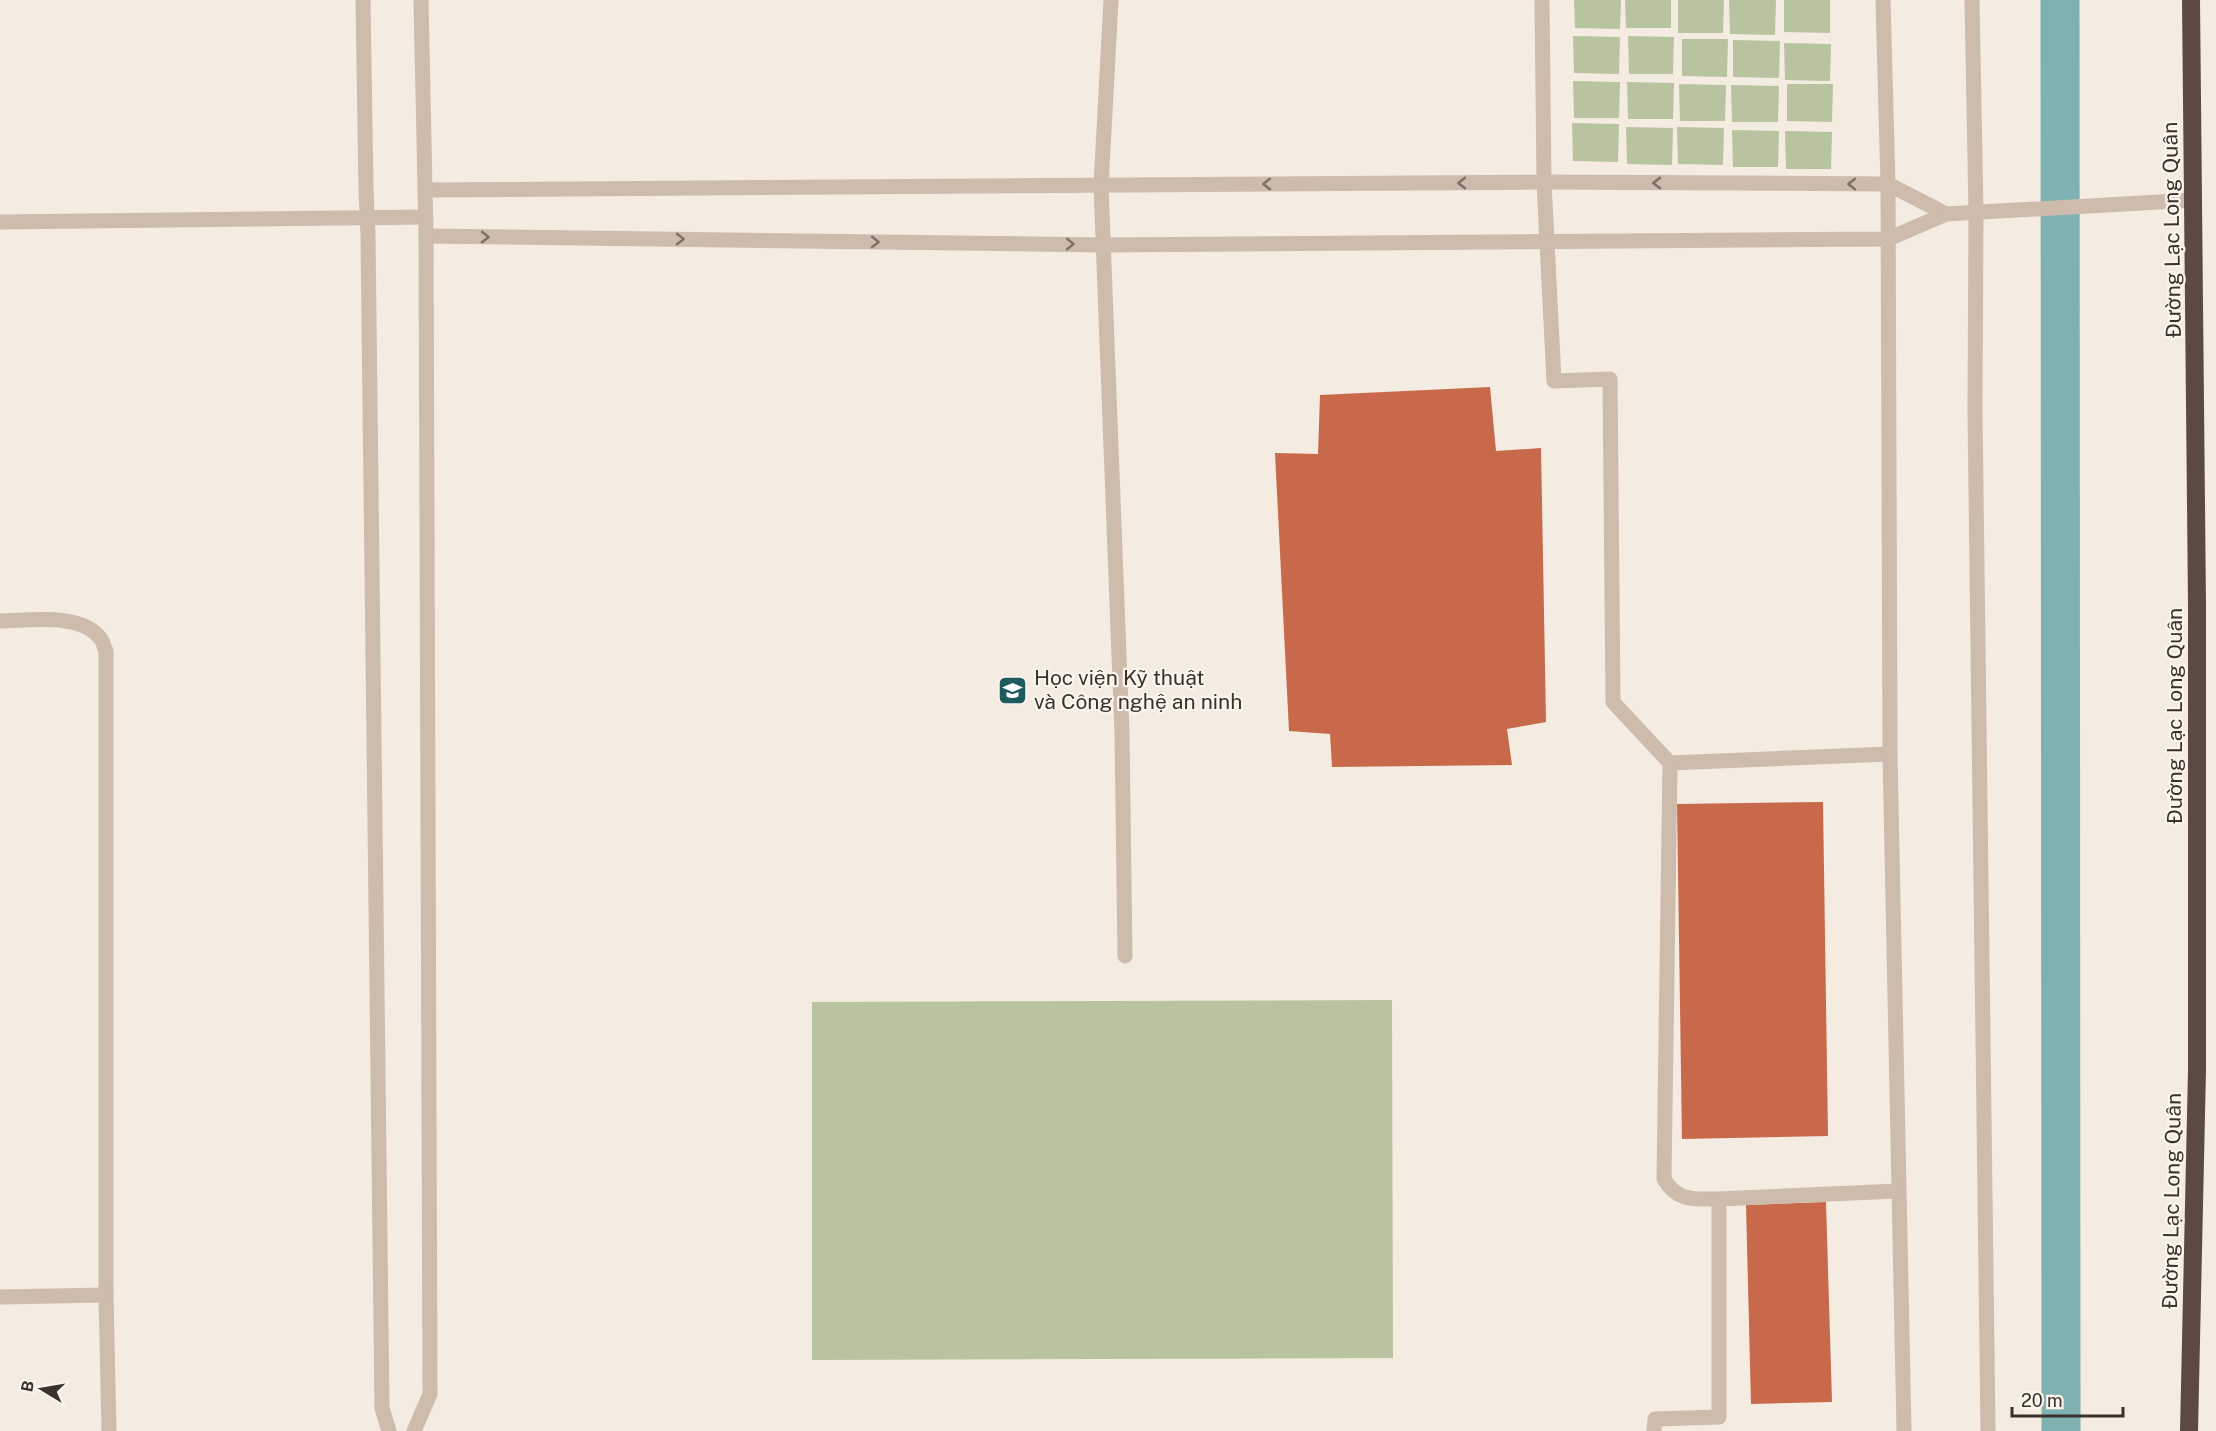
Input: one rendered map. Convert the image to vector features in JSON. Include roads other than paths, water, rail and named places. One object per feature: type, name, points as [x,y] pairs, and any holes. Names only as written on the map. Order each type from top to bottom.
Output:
[{"type":"highway","name":"Đường Lạc Long Quân","points":[[2189,1431],[2197,1070],[2197,604],[2192,0]]},
{"type":"street","points":[[363,0],[368,217],[382,1408],[389,1431]]},
{"type":"street","points":[[414,1431],[430,1394],[426,217],[421,0]]},
{"type":"street","points":[[1111,0],[1101,186],[1122,733],[1125,956]]},
{"type":"street","points":[[1542,0],[1544,182],[1554,381],[1610,379],[1613,702],[1670,763],[1664,1179],[1670,1190],[1683,1197],[1719,1198],[1898,1191]]},
{"type":"street","points":[[1883,0],[1888,184],[1890,754],[1904,1431]]},
{"type":"street","points":[[1972,0],[1988,1431]]},
{"type":"street","points":[[425,190],[1544,182],[1888,184],[1946,214]]},
{"type":"street","points":[[426,236],[1103,244],[1888,239],[1946,214],[2194,200]]},
{"type":"street","points":[[0,222],[426,217]]},
{"type":"street","points":[[0,621],[66,620],[87,627],[94,632],[100,638],[106,651],[106,1294],[109,1431]]},
{"type":"street","points":[[1670,763],[1890,754]]},
{"type":"street","points":[[1654,1431],[1654,1419],[1719,1417],[1719,1198]]},
{"type":"street","points":[[0,1297],[106,1294]]},
{"type":"waterway","points":[[2060,0],[2061,1431]]},
{"type":"place","name":"Học viện Kỹ thuật và Công nghệ an ninh","points":[[1013,690]]}]
